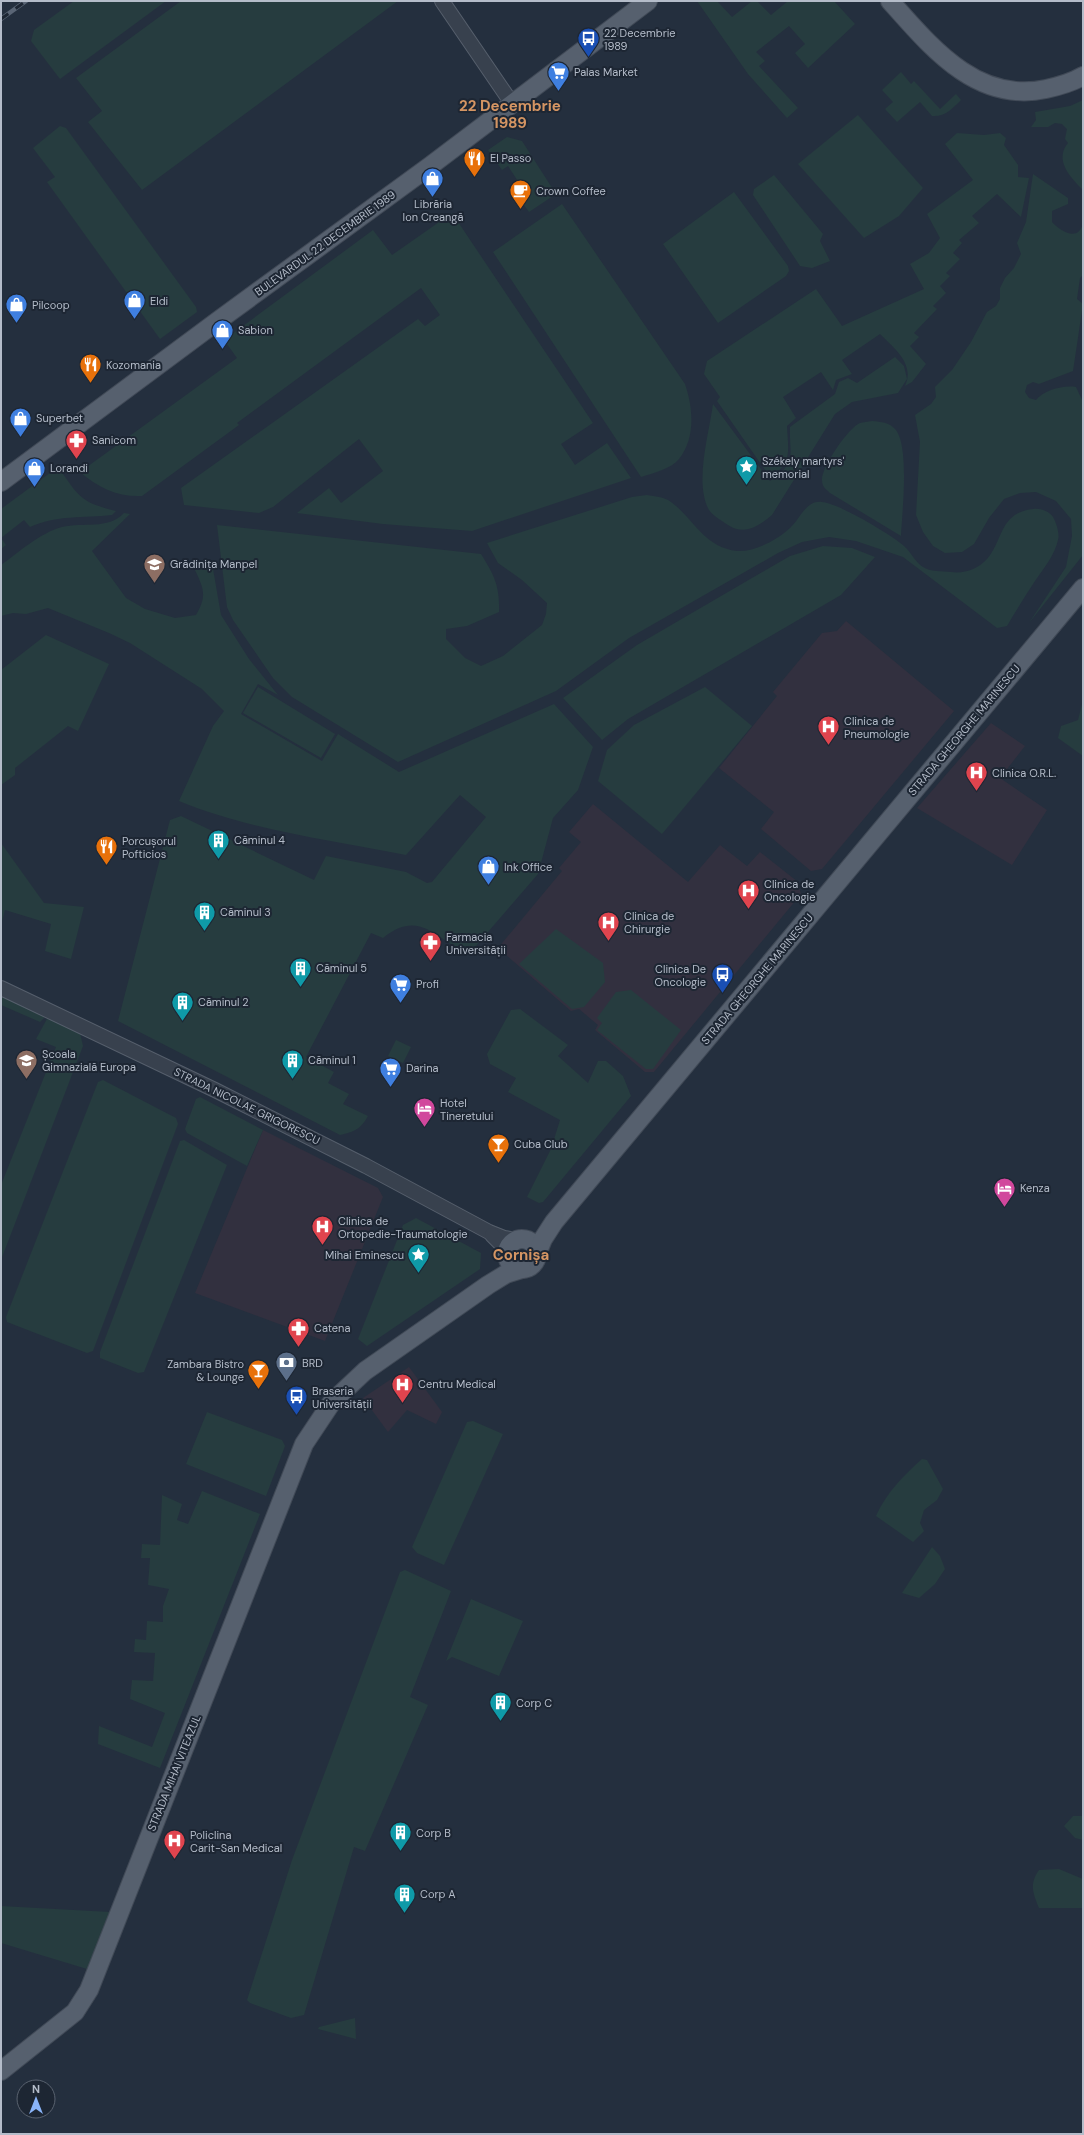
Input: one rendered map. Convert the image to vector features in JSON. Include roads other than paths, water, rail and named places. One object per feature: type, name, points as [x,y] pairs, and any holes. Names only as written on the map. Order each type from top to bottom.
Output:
[{"type":"main road","name":"BULEVARDUL 22 DECEMBRIE 1989","points":[[1,482],[513,104],[648,1]]},
{"type":"main road","points":[[890,1],[936,50],[957,69],[980,83],[1004,90],[1034,92],[1070,84],[1083,76]]},
{"type":"main road","name":"STRADA GHEORGHE MARINESCU","points":[[537,1254],[543,1239],[554,1222],[1083,588]]},
{"type":"main road","name":"STRADA GHEORGHE MARINESCU","points":[[514,1247],[554,1222]]},
{"type":"main road","points":[[488,1285],[506,1274],[533,1265],[537,1254],[533,1244],[514,1247]]},
{"type":"main road","points":[[514,1247],[512,1264],[522,1269]]},
{"type":"main road","points":[[488,1285],[502,1268],[514,1247]]},
{"type":"main road","name":"STRADA MIHAI VITEAZUL","points":[[1,2071],[75,2012],[89,1990],[304,1444],[332,1402],[365,1371],[488,1285]]},
{"type":"street","points":[[442,1],[513,104]]},
{"type":"street","name":"STRADA NICOLAE GRIGORESCU","points":[[1,988],[215,1090],[366,1166],[489,1232],[504,1238],[514,1247]]},
{"type":"railway","points":[[1,19],[26,1]]},
{"type":"place","name":"22 Decembrie 1989","points":[[589,58]]},
{"type":"place","name":"Palas Market","points":[[559,92]]},
{"type":"place","name":"El Passo","points":[[475,178]]},
{"type":"place","name":"Librăria Ion Creangă","points":[[433,198]]},
{"type":"place","name":"Crown Coffee","points":[[521,210]]},
{"type":"place","name":"Eldi","points":[[134,320]]},
{"type":"place","name":"Pilcoop","points":[[17,324]]},
{"type":"place","name":"Sabion","points":[[223,350]]},
{"type":"place","name":"Kozomania","points":[[90,384]]},
{"type":"place","name":"Superbet","points":[[20,438]]},
{"type":"place","name":"Sanicom","points":[[76,460]]},
{"type":"place","name":"Székely martyrs' memorial","points":[[746,486]]},
{"type":"place","name":"Lorandi","points":[[34,488]]},
{"type":"place","name":"Grădinița Manpel","points":[[154,584]]},
{"type":"place","name":"Clinica de Pneumologie","points":[[829,746]]},
{"type":"place","name":"Clinica O.R.L.","points":[[977,792]]},
{"type":"place","name":"Căminul 4","points":[[218,860]]},
{"type":"place","name":"Porcușorul Pofticios","points":[[106,866]]},
{"type":"place","name":"Ink Office","points":[[489,886]]},
{"type":"place","name":"Clinica de Oncologie","points":[[748,910]]},
{"type":"place","name":"Căminul 3","points":[[204,932]]},
{"type":"place","name":"Clinica de Chirurgie","points":[[609,942]]},
{"type":"place","name":"Farmacia Universității","points":[[431,962]]},
{"type":"place","name":"Căminul 5","points":[[300,988]]},
{"type":"place","name":"Clinica De Oncologie","points":[[722,994]]},
{"type":"place","name":"Profi","points":[[400,1004]]},
{"type":"place","name":"Căminul 2","points":[[182,1022]]},
{"type":"place","name":"Școala Gimnazială Europa","points":[[27,1080]]},
{"type":"place","name":"Căminul 1","points":[[292,1080]]},
{"type":"place","name":"Darina","points":[[390,1088]]},
{"type":"place","name":"Hotel Tineretului","points":[[425,1128]]},
{"type":"place","name":"Cuba Club","points":[[499,1164]]},
{"type":"place","name":"Kenza","points":[[1004,1208]]},
{"type":"place","name":"Clinica de Ortopedie-Traumatologie","points":[[323,1246]]},
{"type":"place","name":"Mihai Eminescu","points":[[419,1274]]},
{"type":"place","name":"Catena","points":[[299,1348]]},
{"type":"place","name":"BRD","points":[[286,1382]]},
{"type":"place","name":"Zambara Bistro & Lounge","points":[[259,1390]]},
{"type":"place","name":"Centru Medical","points":[[402,1404]]},
{"type":"place","name":"Braseria Universității","points":[[297,1416]]},
{"type":"place","name":"Corp C","points":[[500,1722]]},
{"type":"place","name":"Corp B","points":[[401,1852]]},
{"type":"place","name":"Policlina Carit-San Medical","points":[[175,1860]]},
{"type":"place","name":"Corp A","points":[[405,1914]]},
{"type":"district","name":"22 Decembrie 1989","points":[[510,114]]},
{"type":"district","name":"Cornișa","points":[[521,1255]]}]
